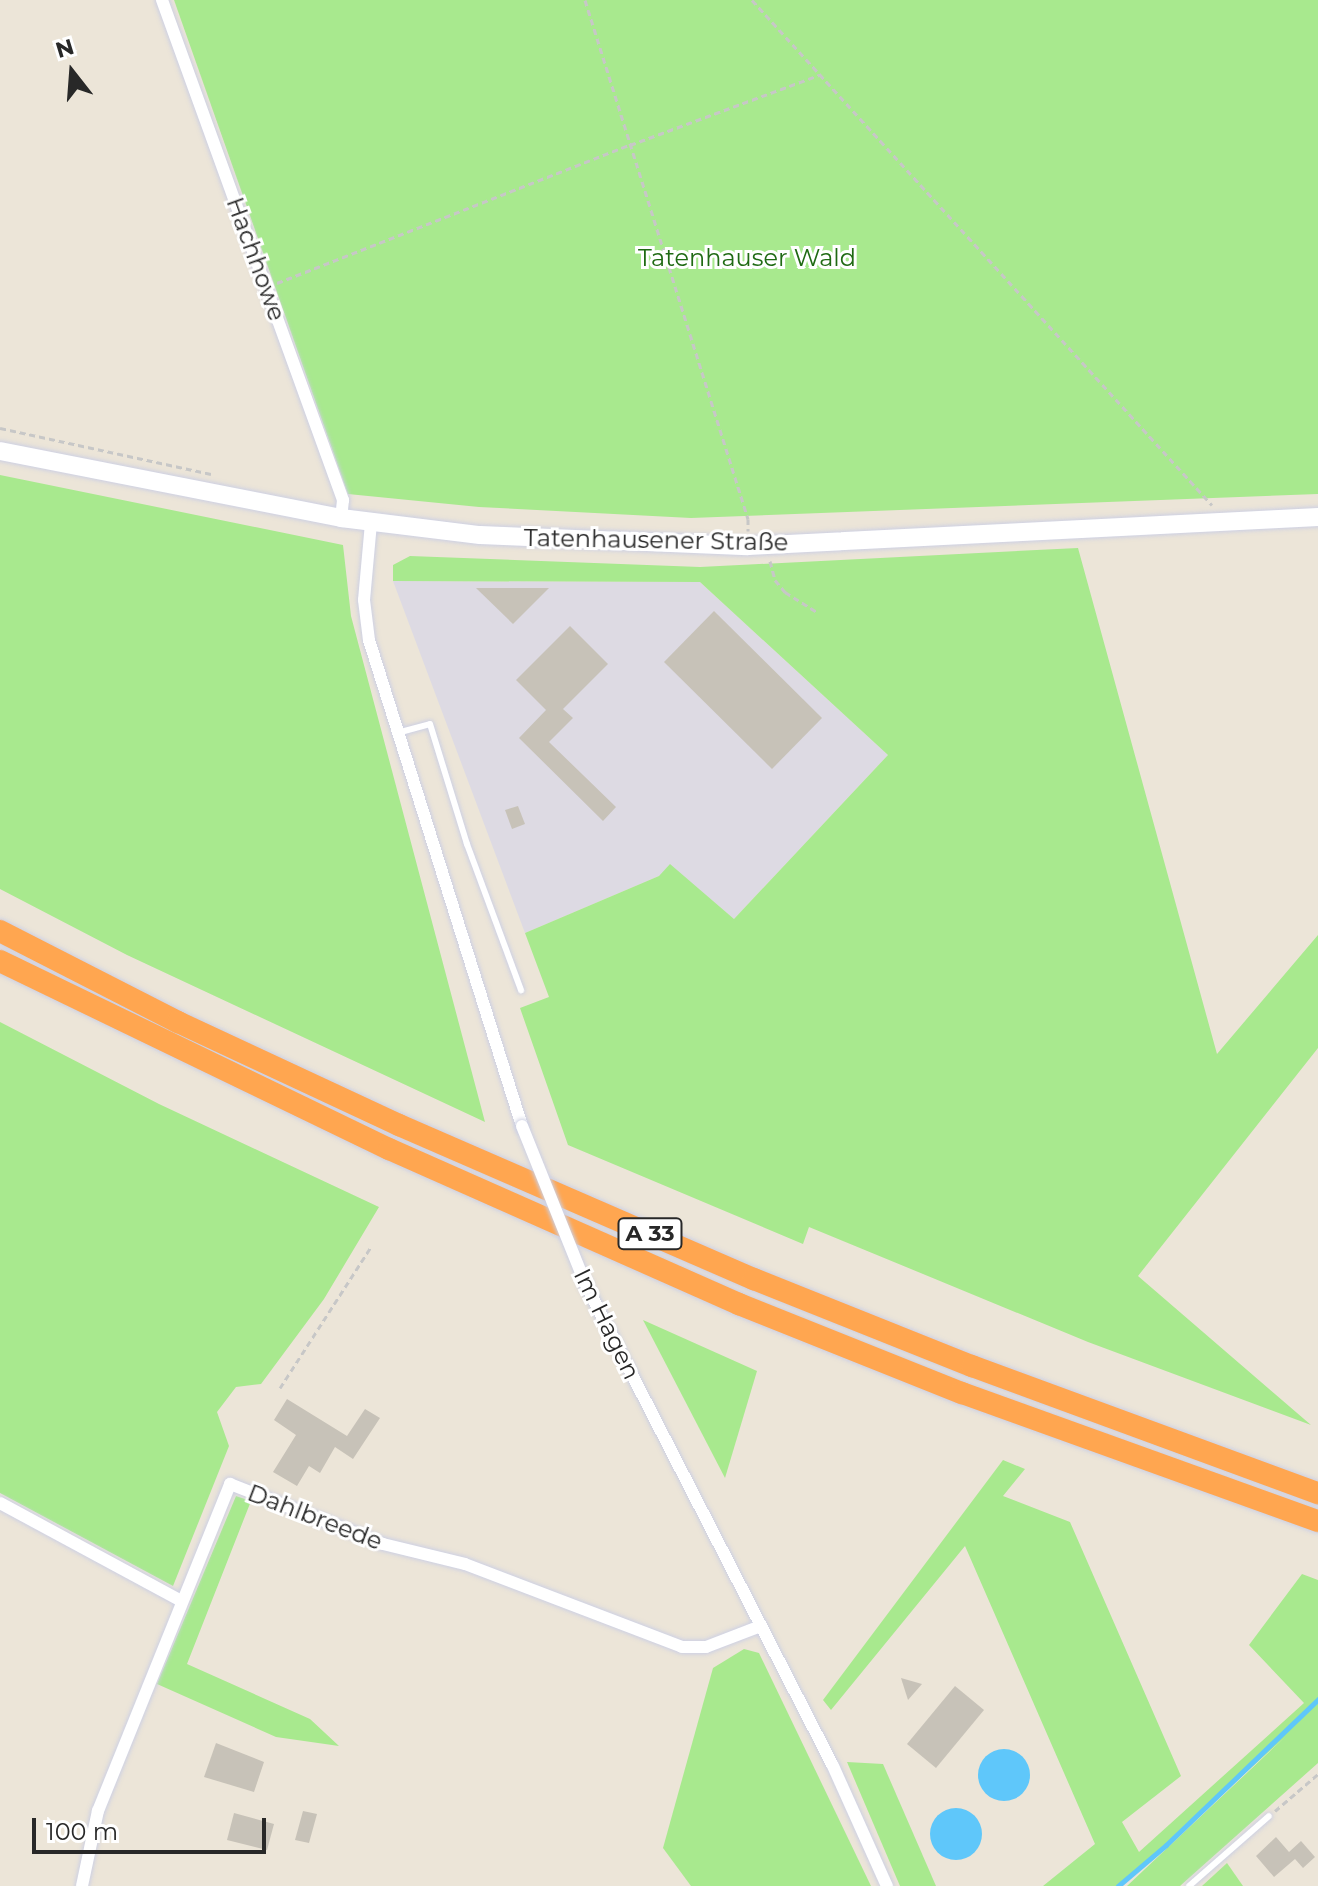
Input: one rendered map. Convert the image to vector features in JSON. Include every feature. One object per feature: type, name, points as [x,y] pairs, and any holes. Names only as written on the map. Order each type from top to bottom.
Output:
[{"type":"highway","name":"A 33","points":[[0,931],[178,1022],[399,1125],[740,1273],[972,1366],[1318,1493]]},
{"type":"highway","name":"A 33","points":[[0,961],[389,1149],[739,1304],[962,1393],[1318,1521]]},
{"type":"street","name":"Hachhowe","points":[[162,0],[343,500],[341,518]]},
{"type":"street","name":"Tatenhausener Straße","points":[[0,451],[341,518],[480,535],[769,545],[1318,517]]},
{"type":"street","name":"Im Hagen","points":[[371,523],[364,600],[369,640],[522,1126],[586,1285],[833,1766],[887,1886]]},
{"type":"street","name":"Dahlbreede","points":[[82,1886],[98,1811],[230,1484],[383,1544],[465,1564],[682,1647],[706,1647],[761,1626]]},
{"type":"street","points":[[0,1503],[181,1601]]},
{"type":"lane","points":[[397,733],[430,724],[467,844],[521,990]]},
{"type":"lane","points":[[1189,1886],[1269,1816]]},
{"type":"path","points":[[585,0],[748,519]]},
{"type":"path","points":[[752,0],[1211,501]]},
{"type":"path","points":[[266,287],[630,145],[821,75]]},
{"type":"path","points":[[0,428],[216,475]]},
{"type":"path","points":[[1198,508],[1212,507]]},
{"type":"path","points":[[769,545],[775,580],[785,592],[818,613]]},
{"type":"path","points":[[280,1388],[371,1247]]},
{"type":"path","points":[[1269,1816],[1318,1774]]},
{"type":"shaded area","points":[[393,581],[700,582],[888,755],[734,919],[670,865],[659,876],[525,933]]},
{"type":"green space","name":"Tatenhauser Wald","points":[[174,0],[1318,0],[1318,494],[691,518],[479,507],[348,494]]},
{"type":"green space","points":[[0,475],[343,545],[351,616],[485,1122],[127,955],[0,889]]},
{"type":"green space","points":[[1078,548],[1217,1054],[1318,935],[1318,1048],[1138,1276],[1311,1425],[1088,1342],[809,1227],[803,1244],[568,1145],[520,1008],[549,997],[525,933],[659,876],[670,864],[734,919],[888,755],[700,582],[393,581],[393,565],[410,556],[700,567]]},
{"type":"green space","points":[[0,1022],[159,1104],[379,1207],[324,1299],[261,1384],[236,1387],[217,1412],[229,1446],[173,1586],[0,1493]]},
{"type":"green space","points":[[643,1320],[757,1371],[725,1478]]},
{"type":"green space","points":[[1003,1460],[1025,1469],[1003,1496],[1070,1522],[1181,1776],[1122,1822],[1139,1852],[1304,1703],[1249,1645],[1302,1574],[1318,1580],[1318,1763],[1180,1886],[1127,1886],[1286,1736],[1121,1886],[1043,1886],[1095,1844],[965,1546],[831,1710],[823,1700]]},
{"type":"green space","points":[[236,1496],[251,1501],[187,1664],[310,1719],[339,1746],[276,1737],[157,1684]]},
{"type":"green space","points":[[744,1649],[759,1653],[871,1886],[691,1886],[663,1848],[713,1668]]},
{"type":"green space","points":[[847,1762],[883,1764],[936,1886],[900,1886]]},
{"type":"green space","points":[[1227,1863],[1243,1886],[1202,1886]]},
{"type":"water","points":[[1004,1749],[1023,1756],[1030,1775],[1023,1794],[1004,1801],[985,1794],[978,1775],[985,1756]]},
{"type":"water","points":[[956,1808],[975,1815],[982,1834],[975,1853],[956,1860],[937,1853],[930,1834],[937,1815]]},
{"type":"building","points":[[476,588],[549,588],[513,624]]},
{"type":"building","points":[[714,611],[822,718],[772,769],[664,662]]},
{"type":"building","points":[[570,626],[608,664],[563,709],[573,718],[549,742],[616,807],[603,821],[519,738],[546,710],[516,680]]},
{"type":"building","points":[[518,806],[525,824],[512,829],[505,810]]},
{"type":"building","points":[[287,1399],[347,1436],[365,1409],[380,1418],[353,1459],[335,1447],[320,1473],[309,1466],[297,1486],[273,1472],[296,1435],[274,1420]]},
{"type":"building","points":[[901,1678],[922,1684],[908,1700]]},
{"type":"building","points":[[955,1686],[984,1710],[936,1768],[907,1744]]},
{"type":"building","points":[[216,1743],[264,1762],[254,1792],[204,1777]]},
{"type":"building","points":[[303,1811],[317,1814],[309,1843],[295,1840]]},
{"type":"building","points":[[234,1813],[274,1824],[267,1850],[227,1840]]},
{"type":"building","points":[[1276,1837],[1289,1852],[1301,1841],[1315,1857],[1303,1868],[1295,1859],[1274,1877],[1256,1856]]},
{"type":"waterway","points":[[1118,1886],[1166,1845],[1318,1699]]}]
